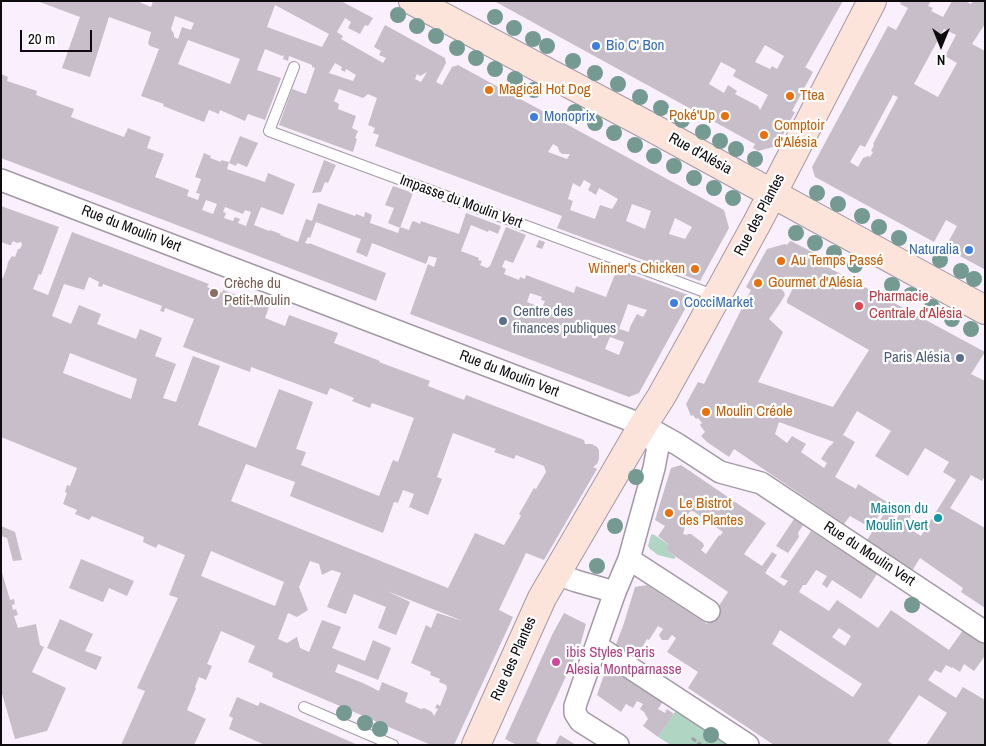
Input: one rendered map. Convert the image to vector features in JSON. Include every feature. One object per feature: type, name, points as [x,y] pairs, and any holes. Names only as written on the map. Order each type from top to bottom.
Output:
[{"type":"street","name":"Rue d'Alésia","points":[[413,1],[647,125],[985,310]]},
{"type":"street","name":"Rue des Plantes","points":[[476,745],[542,598],[661,397],[717,297],[872,1]]},
{"type":"street","name":"Rue du Moulin Vert","points":[[1,180],[643,425],[720,472],[761,484],[985,632]]},
{"type":"street","points":[[618,745],[580,721],[575,713],[575,706],[615,592],[629,559],[658,447],[643,425]]},
{"type":"street","points":[[629,559],[709,611]]},
{"type":"street","points":[[556,574],[615,592]]},
{"type":"street","points":[[597,646],[748,745]]},
{"type":"lane","name":"Impasse du Moulin Vert","points":[[294,67],[269,131],[717,297]]},
{"type":"lane","points":[[304,707],[393,745]]},
{"type":"green space","points":[[653,534],[668,544],[666,550],[676,557],[674,559],[658,555],[650,549],[648,546]]},
{"type":"green space","points":[[677,709],[732,745],[671,745],[658,737]]},
{"type":"building","points":[[37,1],[137,1],[151,7],[153,1],[341,1],[373,18],[368,26],[365,25],[360,34],[348,28],[351,22],[345,18],[337,32],[343,36],[341,39],[383,63],[386,58],[379,55],[381,51],[374,47],[385,25],[445,58],[446,63],[436,82],[442,85],[452,67],[458,65],[724,210],[729,228],[700,281],[557,228],[562,216],[375,146],[379,135],[373,133],[375,128],[368,125],[377,98],[368,94],[363,98],[339,89],[334,101],[339,104],[338,109],[356,116],[352,128],[358,131],[353,152],[279,125],[292,89],[306,94],[315,68],[289,56],[288,61],[283,59],[284,55],[282,56],[265,49],[257,70],[281,78],[265,120],[248,114],[245,121],[220,110],[219,114],[209,110],[204,122],[141,96],[159,49],[150,46],[148,43],[151,32],[109,17],[90,77],[62,68],[80,17]],"holes":[[[275,5],[329,34],[322,47],[267,27]],[[175,16],[194,23],[191,30],[182,27],[178,39],[174,37],[171,29]],[[188,40],[240,59],[230,84],[178,64]],[[335,63],[342,67],[341,70],[345,72],[346,69],[356,75],[353,81],[329,73]],[[427,72],[421,82],[415,79],[417,74],[420,76]],[[553,144],[558,147],[562,154],[570,154],[567,159],[548,152]],[[584,180],[591,184],[588,190],[596,195],[599,188],[618,199],[612,209],[600,205],[595,219],[570,210],[573,201],[568,199],[573,183],[580,187]],[[632,204],[651,211],[645,229],[626,221]],[[675,218],[692,227],[685,239],[669,234]]]},
{"type":"building","points":[[494,1],[843,1],[805,67],[813,72],[792,111],[795,112],[777,146],[758,151],[753,148],[755,144]],"holes":[[[765,45],[784,56],[777,69],[772,66],[770,69],[755,62]],[[721,62],[736,70],[733,76],[768,95],[760,110],[758,106],[735,94],[737,91],[728,85],[724,93],[709,84]]]},
{"type":"building","points":[[901,1],[931,1],[928,6],[933,8],[931,11],[943,17],[952,1],[965,1],[971,4],[973,1],[985,1],[985,24],[972,44],[985,51],[984,269],[945,248],[957,226],[946,220],[934,242],[815,177],[812,167],[888,26],[896,30],[908,8],[900,4]],"holes":[[[944,29],[956,35],[945,56],[957,63],[938,97],[914,84]],[[893,95],[898,97],[873,144],[871,151],[873,152],[870,157],[863,158],[858,167],[850,162],[860,145],[865,147]]]},
{"type":"building","points":[[1,74],[8,77],[7,81],[37,91],[36,95],[74,109],[71,117],[124,137],[128,128],[151,137],[147,148],[164,154],[155,177],[189,190],[187,196],[198,200],[200,194],[196,193],[201,179],[195,177],[204,153],[211,156],[210,158],[221,162],[221,160],[229,162],[227,169],[265,182],[268,173],[295,184],[283,215],[261,207],[254,225],[298,242],[306,219],[312,221],[318,203],[355,216],[356,214],[364,217],[365,212],[368,213],[372,215],[370,223],[398,233],[400,227],[409,230],[412,222],[420,224],[421,221],[459,234],[466,213],[501,226],[498,234],[471,225],[461,251],[479,258],[478,260],[482,261],[480,265],[487,268],[490,266],[506,227],[526,235],[513,263],[505,260],[502,267],[506,269],[504,274],[519,280],[520,277],[525,279],[526,275],[574,293],[576,286],[606,297],[617,269],[691,296],[691,298],[639,393],[629,397],[410,314],[428,264],[434,267],[437,258],[429,256],[426,264],[372,243],[367,257],[356,252],[361,239],[316,222],[310,238],[308,237],[305,243],[386,273],[376,301],[1,158]],"holes":[[[206,200],[217,204],[213,214],[202,210]],[[225,207],[243,214],[245,210],[251,212],[246,226],[238,223],[240,219],[235,217],[233,221],[224,218],[226,213],[223,212]],[[530,293],[542,297],[541,300],[545,301],[542,308],[527,302]],[[628,304],[647,310],[643,317],[637,314],[629,332],[619,329]],[[610,337],[624,342],[619,355],[605,349]]]},
{"type":"building","points":[[240,136],[258,143],[247,167],[237,163],[236,166],[229,163]]},
{"type":"building","points":[[324,160],[336,165],[328,183],[325,182],[321,192],[312,193]]},
{"type":"building","points":[[393,186],[413,193],[400,228],[388,223],[394,208],[385,205]]},
{"type":"building","points":[[1,206],[59,227],[41,275],[39,274],[33,289],[48,295],[72,232],[209,284],[207,287],[222,293],[223,290],[269,307],[265,318],[285,326],[289,315],[338,333],[334,343],[430,381],[428,386],[464,400],[466,395],[584,440],[585,444],[592,444],[597,447],[599,459],[593,467],[597,469],[544,560],[526,553],[499,610],[513,617],[454,745],[431,745],[272,677],[273,673],[248,662],[255,646],[221,631],[207,664],[212,666],[206,680],[199,677],[187,710],[206,719],[194,745],[121,745],[145,691],[137,688],[178,598],[169,595],[185,555],[158,544],[156,548],[143,542],[144,537],[92,516],[89,520],[75,514],[77,510],[63,504],[67,493],[65,492],[67,485],[70,486],[77,468],[1,437],[1,277],[3,278],[8,262],[12,256],[15,257],[22,245],[21,242],[13,241],[9,245],[1,242]],"holes":[[[89,277],[99,282],[98,286],[102,287],[103,284],[162,306],[160,311],[164,312],[165,308],[194,319],[183,347],[250,372],[251,367],[327,395],[330,388],[354,398],[352,401],[370,408],[372,403],[414,418],[398,462],[393,460],[379,496],[301,465],[306,452],[296,449],[313,402],[279,389],[256,448],[198,425],[220,366],[193,356],[176,402],[163,398],[176,364],[155,356],[162,338],[140,329],[136,339],[97,324],[101,314],[79,305],[71,324],[52,316],[64,284],[84,290]],[[70,353],[137,379],[131,399],[63,373]],[[453,433],[496,449],[494,452],[514,459],[516,455],[544,466],[546,472],[519,514],[521,516],[504,545],[475,533],[448,588],[231,501],[246,464],[295,482],[290,496],[383,533],[394,502],[398,503],[403,490],[414,494],[409,507],[428,515],[442,479],[437,477]],[[211,551],[284,582],[275,606],[201,576]],[[310,561],[319,564],[322,575],[332,570],[341,573],[327,607],[346,614],[354,594],[386,607],[378,628],[396,635],[410,602],[387,591],[463,621],[437,613],[431,628],[426,625],[411,663],[431,672],[430,675],[440,679],[439,682],[446,685],[447,688],[440,706],[437,704],[435,708],[438,709],[434,716],[432,712],[424,708],[421,709],[405,702],[408,693],[382,682],[379,691],[335,672],[338,664],[378,680],[391,648],[373,640],[365,661],[332,648],[341,627],[322,620],[309,652],[300,648],[297,637],[287,643],[278,639],[288,613],[297,617],[308,610],[299,587]]]},
{"type":"building","points":[[539,240],[545,242],[542,249],[536,247]]},
{"type":"building","points":[[791,241],[814,253],[811,258],[985,352],[971,374],[985,381],[985,476],[982,481],[971,475],[950,508],[985,528],[985,608],[961,592],[963,588],[920,558],[912,571],[867,540],[886,511],[897,518],[905,505],[914,511],[906,523],[909,525],[908,528],[921,536],[956,480],[943,472],[949,462],[925,448],[908,476],[875,456],[891,431],[857,411],[843,435],[855,442],[835,477],[856,489],[858,484],[887,502],[871,528],[850,516],[844,524],[734,449],[729,457],[701,436],[705,432],[700,425],[702,423],[698,418],[696,419],[693,415],[691,416],[686,404],[698,382],[704,384],[751,290],[746,287],[767,249],[787,245]],"holes":[[[787,280],[791,283],[792,290],[787,303],[869,350],[833,407],[758,382],[783,332],[769,319],[785,295],[782,290]],[[779,422],[834,442],[821,459],[827,463],[824,468],[801,452],[806,444],[792,436],[787,443],[775,434]]]},
{"type":"building","points":[[681,465],[766,523],[744,554],[762,566],[772,552],[777,555],[765,573],[784,586],[788,581],[780,577],[811,531],[877,574],[861,599],[832,580],[827,588],[822,584],[827,576],[816,570],[799,592],[829,611],[837,600],[878,628],[891,610],[949,650],[963,630],[985,645],[985,656],[974,671],[964,664],[960,672],[946,665],[941,673],[935,670],[928,680],[956,698],[963,687],[985,700],[985,745],[926,745],[947,713],[919,695],[888,741],[894,745],[774,745],[688,688],[698,672],[667,652],[676,638],[672,635],[668,640],[662,640],[659,635],[663,629],[658,626],[649,640],[647,639],[635,660],[615,647],[635,587],[647,585],[707,624],[728,592],[666,550],[668,544],[658,536],[665,526],[655,520],[671,468]],"holes":[[[693,511],[723,532],[706,554],[701,550],[704,546],[703,543],[691,534],[683,534],[689,512]],[[839,628],[851,636],[845,646],[832,637]],[[780,630],[862,684],[853,697],[772,644]]]},
{"type":"building","points":[[794,519],[803,525],[798,533],[799,537],[788,553],[776,546]]},
{"type":"building","points":[[1,526],[15,532],[22,560],[13,561],[7,538],[1,536]]},
{"type":"building","points":[[81,559],[134,581],[127,596],[109,588],[103,602],[69,588]]},
{"type":"building","points":[[1,569],[10,600],[14,599],[15,604],[12,605],[13,610],[16,609],[18,615],[14,616],[18,628],[36,624],[40,645],[44,647],[32,672],[66,688],[47,731],[15,739],[1,690]]},
{"type":"building","points":[[564,613],[586,624],[580,646],[536,741],[543,745],[517,745],[505,739]]},
{"type":"building","points":[[60,619],[93,634],[85,651],[102,657],[96,670],[47,648]]},
{"type":"building","points":[[613,667],[664,700],[658,709],[665,713],[667,709],[674,714],[658,737],[643,726],[648,719],[640,709],[643,704],[637,701],[633,708],[626,704],[621,712],[597,695],[606,669]]},
{"type":"building","points":[[237,697],[258,706],[260,702],[358,745],[265,745],[229,729],[233,718],[229,716]]},
{"type":"building","points":[[560,735],[576,745],[555,745]]},
{"type":"place","name":"Bio C' Bon","points":[[596,46]]},
{"type":"place","name":"Magical Hot Dog","points":[[489,90]]},
{"type":"place","name":"Ttea","points":[[790,96]]},
{"type":"place","name":"Poké'Up","points":[[725,116]]},
{"type":"place","name":"Monoprix","points":[[534,117]]},
{"type":"place","name":"Comptoir d'Alésia","points":[[764,135]]},
{"type":"place","name":"Naturalia","points":[[969,250]]},
{"type":"place","name":"Au Temps Passé","points":[[781,261]]},
{"type":"place","name":"Winner's Chicken","points":[[695,269]]},
{"type":"place","name":"Gourmet d'Alésia","points":[[758,283]]},
{"type":"place","name":"Crèche du Petit-Moulin","points":[[214,293]]},
{"type":"place","name":"CocciMarket","points":[[674,303]]},
{"type":"place","name":"Pharmacie Centrale d'Alésia","points":[[859,306]]},
{"type":"place","name":"Centre des finances publiques","points":[[503,321]]},
{"type":"place","name":"Paris Alésia","points":[[960,358]]},
{"type":"place","name":"Moulin Créole","points":[[706,412]]},
{"type":"place","name":"Le Bistrot des Plantes","points":[[669,513]]},
{"type":"place","name":"Maison du Moulin Vert","points":[[938,518]]},
{"type":"place","name":"ibis Styles Paris Alesia Montparnasse","points":[[556,662]]}]
